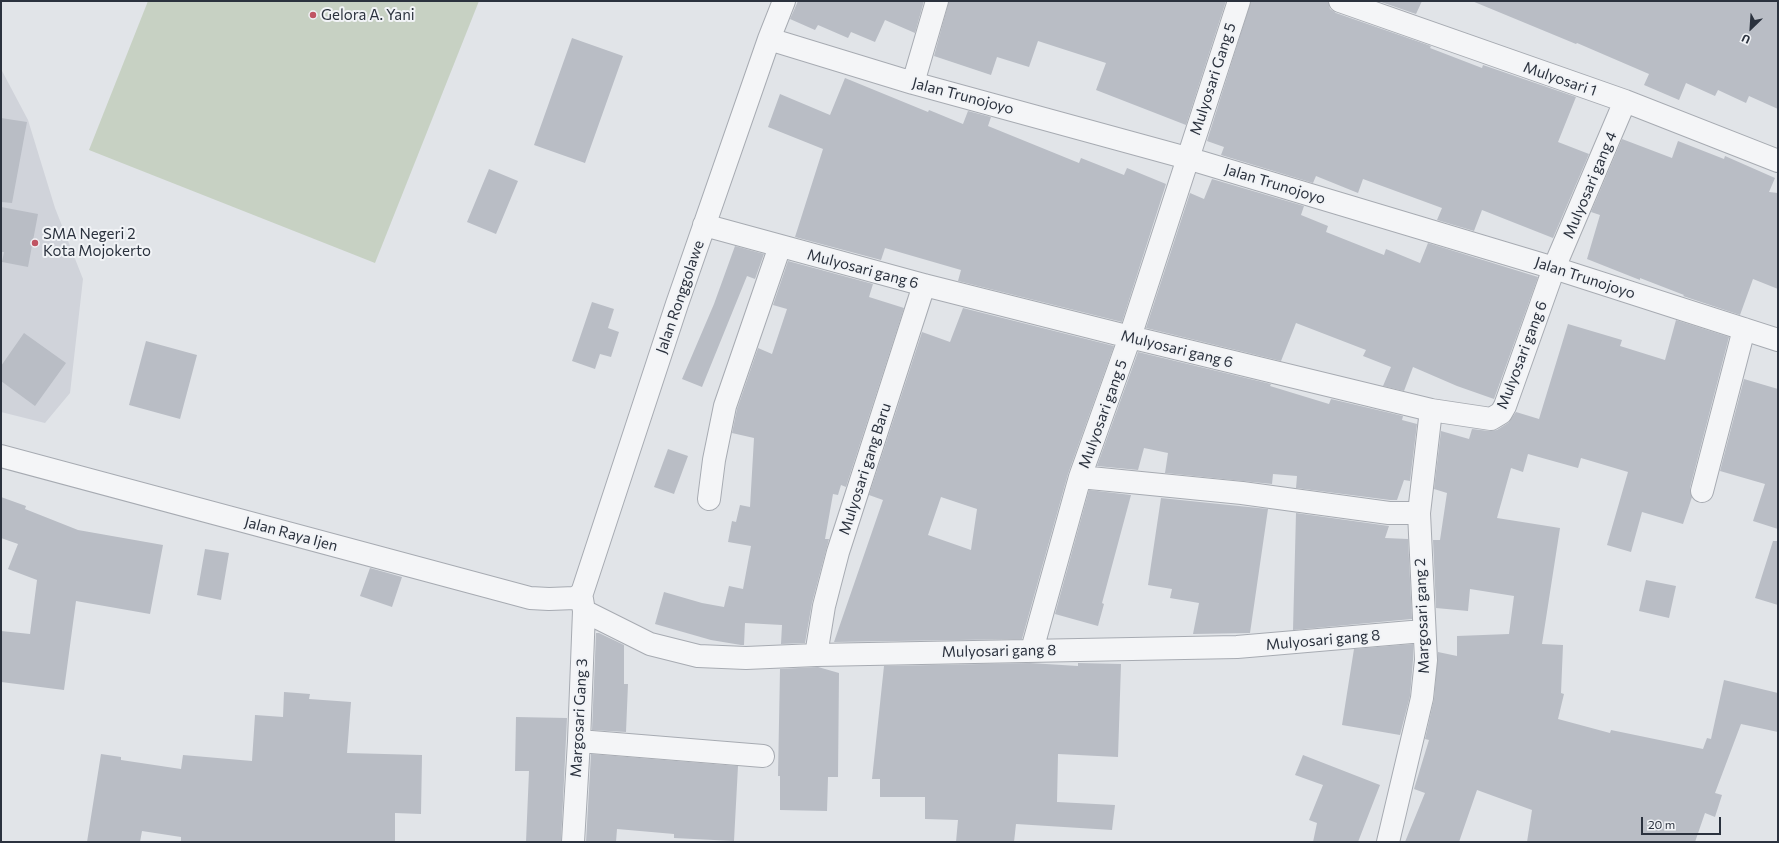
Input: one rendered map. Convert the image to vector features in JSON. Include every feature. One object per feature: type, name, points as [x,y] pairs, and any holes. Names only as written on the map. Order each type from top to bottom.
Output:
[{"type":"street","name":"Jalan Ronggolawe","points":[[582,603],[704,225],[784,1]]},
{"type":"street","points":[[914,83],[937,1]]},
{"type":"street","name":"Mulyosari Gang 5","points":[[1187,158],[1239,1]]},
{"type":"street","name":"Mulyosari 1","points":[[1340,1],[1625,102],[1778,161]]},
{"type":"street","name":"Jalan Trunojoyo","points":[[769,40],[914,83],[1187,158],[1554,268],[1778,340]]},
{"type":"street","name":"Mulyosari gang 4","points":[[1554,268],[1625,102]]},
{"type":"street","name":"Mulyosari gang 5","points":[[1032,650],[1080,477],[1130,337],[1187,158]]},
{"type":"street","name":"Mulyosari gang 6","points":[[704,225],[924,285],[1130,337],[1431,410],[1491,419],[1501,413],[1554,268]]},
{"type":"street","points":[[709,499],[714,460],[725,406],[780,246]]},
{"type":"street","name":"Mulyosari gang Baru","points":[[816,655],[824,606],[838,552],[924,285]]},
{"type":"street","points":[[1702,491],[1744,329]]},
{"type":"street","name":"Margosari gang 2","points":[[1388,842],[1422,698],[1426,660],[1423,631],[1419,513],[1431,410]]},
{"type":"street","name":"Jalan Raya Ijen","points":[[1,456],[530,598],[569,599],[582,603]]},
{"type":"street","points":[[1080,477],[1242,493],[1389,513],[1419,513]]},
{"type":"street","name":"Mulyosari gang 8","points":[[582,603],[650,644],[698,656],[746,658],[816,655],[1237,646],[1423,631]]},
{"type":"street","name":"Margosari Gang 3","points":[[573,842],[579,741],[582,603]]},
{"type":"street","points":[[579,741],[763,756]]},
{"type":"shaded area","name":"SMA Negeri 2 Kota Mojokerto","points":[[1,69],[28,120],[55,208],[83,279],[70,393],[45,423],[1,412]]},
{"type":"green space","points":[[148,1],[479,1],[375,263],[89,150]]},
{"type":"building","points":[[798,1],[924,1],[915,33],[885,20],[875,42],[851,32],[848,38],[818,25],[815,30],[790,19]]},
{"type":"building","points":[[949,1],[1226,1],[1186,125],[1096,90],[1106,63],[1038,41],[1029,67],[997,57],[991,75],[934,56]]},
{"type":"building","points":[[1251,1],[1328,1],[1330,9],[1336,13],[1431,46],[1430,48],[1482,68],[1483,65],[1576,97],[1558,142],[1589,154],[1553,238],[1482,210],[1474,231],[1437,220],[1442,208],[1363,179],[1358,193],[1316,176],[1313,183],[1221,155],[1224,147],[1207,141]]},
{"type":"building","points":[[1378,1],[1422,1],[1416,14]]},
{"type":"building","points":[[1472,1],[1778,1],[1778,109],[1749,96],[1746,103],[1718,90],[1715,96],[1686,83],[1679,100],[1644,85],[1649,74],[1577,43],[1576,44]]},
{"type":"building","points":[[572,38],[623,56],[585,163],[534,145]]},
{"type":"building","points":[[845,78],[928,112],[929,110],[963,124],[968,111],[991,117],[988,126],[1079,163],[1081,158],[1124,175],[1127,168],[1166,184],[1122,322],[958,281],[961,270],[885,248],[881,260],[795,237],[823,149],[768,127],[780,94],[830,115]]},
{"type":"building","points":[[1,118],[27,122],[12,203],[1,202]]},
{"type":"building","points":[[1622,139],[1672,158],[1678,141],[1724,159],[1725,156],[1775,178],[1769,192],[1778,193],[1778,289],[1753,279],[1740,315],[1683,296],[1684,295],[1640,278],[1640,280],[1587,259],[1600,215],[1591,212]]},
{"type":"building","points":[[489,169],[518,181],[496,234],[467,222]]},
{"type":"building","points":[[1212,179],[1304,206],[1301,215],[1328,226],[1326,232],[1384,255],[1386,249],[1420,263],[1428,243],[1538,277],[1494,399],[1457,386],[1413,367],[1404,391],[1383,386],[1391,367],[1363,356],[1366,350],[1296,323],[1281,361],[1146,328],[1190,193],[1204,199]]},
{"type":"building","points":[[1,207],[38,214],[28,267],[2,262],[4,252],[1,252]]},
{"type":"building","points":[[735,246],[764,254],[755,279],[747,276],[702,387],[682,379],[714,304]]},
{"type":"building","points":[[788,261],[873,284],[869,297],[904,308],[846,487],[841,485],[838,495],[833,494],[825,539],[829,539],[812,603],[805,643],[781,644],[782,625],[745,623],[744,645],[741,645],[711,640],[655,624],[664,592],[702,603],[724,607],[729,586],[743,589],[751,546],[728,542],[732,521],[736,522],[740,505],[750,507],[754,438],[732,433],[737,409],[758,348],[772,354],[787,309],[773,305]]},
{"type":"building","points":[[592,302],[614,309],[608,328],[619,332],[611,357],[600,354],[595,369],[572,361]]},
{"type":"building","points":[[963,308],[1114,346],[1068,474],[1022,639],[834,642],[883,500],[869,495],[922,332],[950,342]],"holes":[[[941,497],[977,509],[971,550],[928,535]]]},
{"type":"building","points":[[1676,320],[1729,337],[1690,488],[1692,497],[1683,524],[1642,512],[1631,552],[1607,545],[1628,472],[1581,458],[1578,468],[1528,454],[1523,472],[1511,468],[1497,518],[1560,528],[1542,644],[1563,645],[1561,693],[1564,694],[1558,719],[1610,733],[1611,730],[1703,749],[1707,738],[1711,739],[1724,680],[1778,693],[1778,732],[1741,724],[1715,793],[1722,795],[1715,817],[1705,813],[1695,842],[1527,842],[1532,810],[1477,790],[1459,842],[1405,842],[1425,793],[1414,789],[1429,740],[1425,739],[1434,699],[1438,652],[1457,656],[1457,636],[1509,634],[1514,596],[1470,589],[1468,611],[1436,608],[1433,540],[1440,540],[1447,493],[1434,489],[1441,431],[1469,439],[1472,429],[1489,431],[1497,430],[1508,423],[1516,412],[1539,419],[1568,324],[1622,340],[1620,346],[1665,360]]},
{"type":"building","points":[[24,333],[66,363],[35,406],[1,381],[1,366]]},
{"type":"building","points":[[146,341],[197,355],[180,419],[129,405]]},
{"type":"building","points":[[1138,352],[1271,384],[1270,386],[1329,404],[1331,399],[1403,416],[1402,420],[1417,424],[1410,481],[1404,480],[1397,500],[1390,500],[1296,488],[1297,476],[1273,474],[1272,484],[1165,473],[1168,453],[1144,448],[1138,470],[1097,466]]},
{"type":"building","points":[[1744,379],[1778,389],[1778,529],[1753,521],[1765,484],[1720,471]]},
{"type":"building","points":[[668,449],[688,456],[674,494],[654,487]]},
{"type":"building","points":[[1089,490],[1131,495],[1102,603],[1104,604],[1098,626],[1055,614]]},
{"type":"building","points":[[1,497],[26,506],[25,509],[78,530],[163,545],[150,614],[76,601],[64,690],[1,682],[1,631],[30,634],[37,580],[8,569],[18,544],[1,538]]},
{"type":"building","points":[[1161,498],[1268,509],[1250,633],[1193,634],[1199,603],[1170,598],[1172,589],[1148,585]]},
{"type":"building","points":[[1296,513],[1389,526],[1385,538],[1408,539],[1412,619],[1293,630]]},
{"type":"building","points":[[1773,541],[1778,541],[1778,605],[1755,598]]},
{"type":"building","points":[[205,549],[229,553],[221,600],[197,595]]},
{"type":"building","points":[[370,568],[402,577],[392,607],[360,596]]},
{"type":"building","points":[[1646,580],[1676,586],[1669,618],[1639,611]]},
{"type":"building","points":[[596,633],[624,645],[624,684],[628,684],[626,732],[592,730]]},
{"type":"building","points":[[1413,644],[1410,696],[1400,735],[1342,725],[1354,649]]},
{"type":"building","points":[[1030,663],[1078,666],[1078,663],[1121,664],[1118,757],[1058,754],[1057,802],[1115,805],[1112,830],[1016,824],[1014,842],[956,842],[958,820],[925,819],[925,797],[880,797],[880,779],[872,779],[884,666]]},
{"type":"building","points":[[818,667],[839,673],[838,777],[828,777],[827,811],[780,810],[780,776],[778,776],[780,669]]},
{"type":"building","points":[[284,692],[310,694],[309,699],[351,702],[347,753],[422,755],[421,814],[395,813],[395,842],[181,842],[181,837],[142,831],[140,842],[87,842],[101,754],[121,757],[121,760],[181,769],[183,755],[252,761],[255,715],[283,717]]},
{"type":"building","points":[[516,717],[567,718],[561,842],[526,842],[529,771],[515,771]]},
{"type":"building","points":[[591,754],[738,766],[734,841],[674,838],[674,834],[617,829],[616,842],[586,842]]},
{"type":"building","points":[[1303,755],[1380,785],[1358,842],[1313,842],[1317,823],[1309,820],[1323,785],[1295,775]]},
{"type":"place","name":"Gelora A. Yani","points":[[313,15]]},
{"type":"place","name":"SMA Negeri 2 Kota Mojokerto","points":[[35,243]]}]
